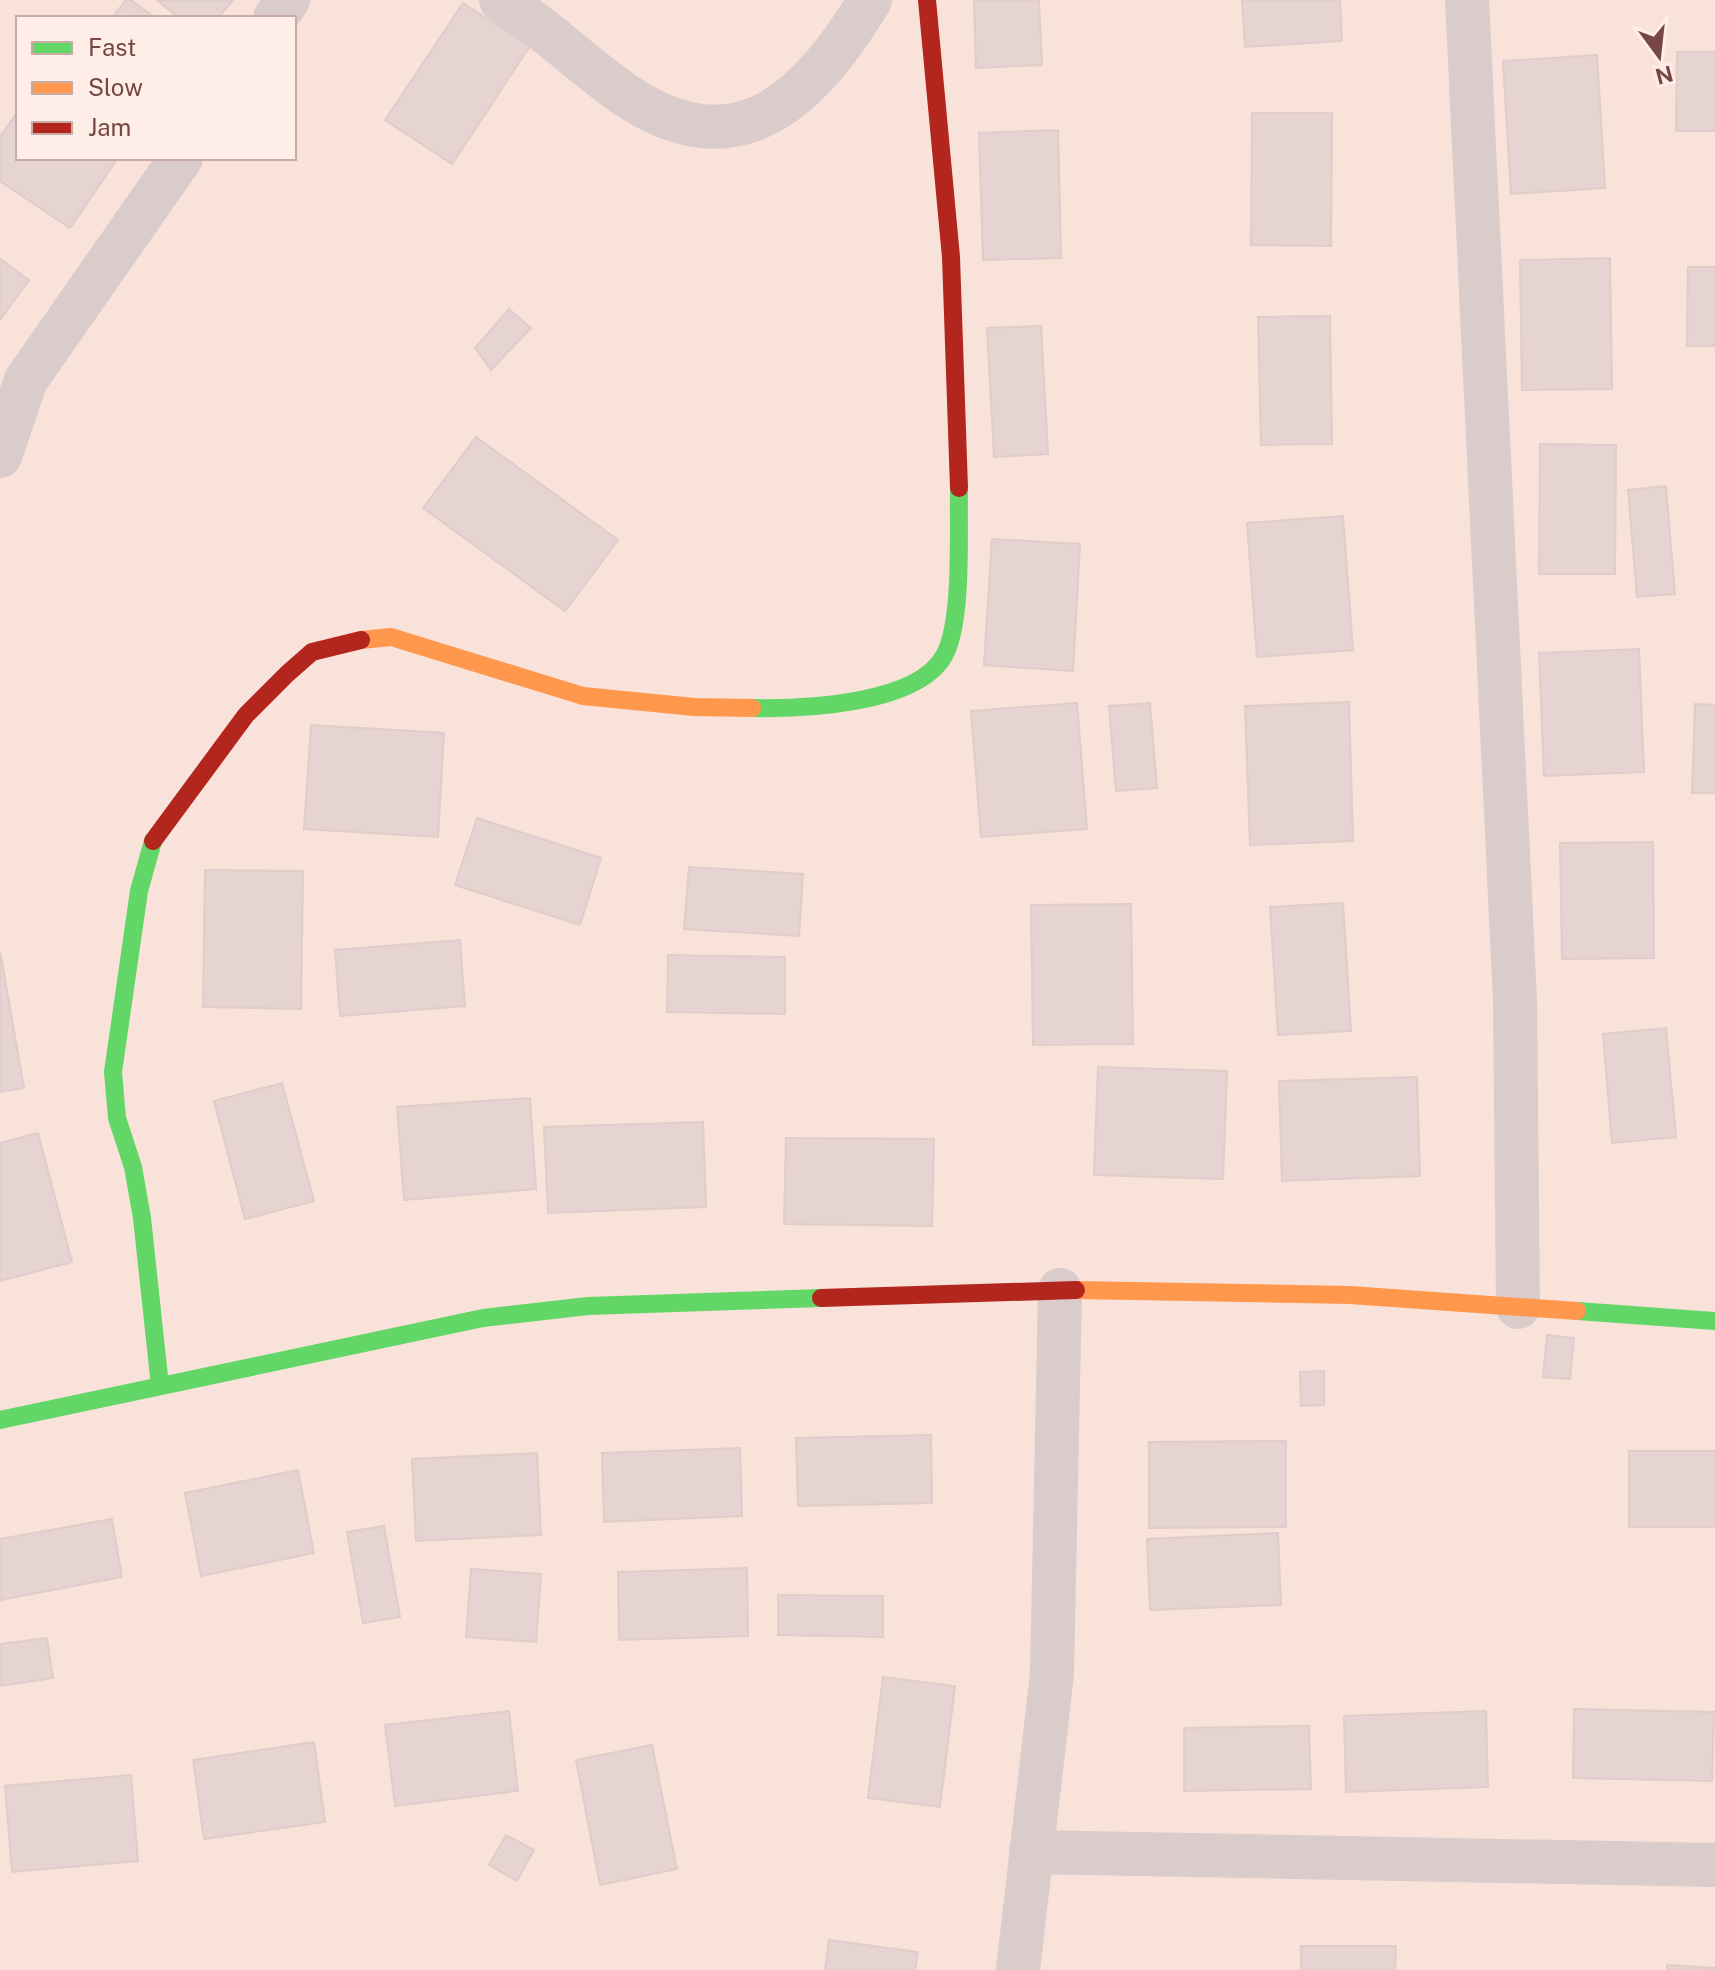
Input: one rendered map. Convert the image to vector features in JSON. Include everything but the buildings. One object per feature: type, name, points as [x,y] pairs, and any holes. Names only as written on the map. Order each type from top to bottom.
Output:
[{"type":"street","points":[[501,0],[628,97],[679,124],[725,129],[762,117],[810,83],[870,0]]},
{"type":"street","points":[[160,1386],[142,1218],[133,1167],[117,1118],[113,1072],[139,891],[150,845],[246,715],[287,674],[312,652],[348,641],[391,637],[583,696],[694,707],[813,709],[898,689],[929,675],[946,653],[955,611],[958,471],[951,257],[927,0]]},
{"type":"street","points":[[1467,0],[1515,1000],[1518,1307]]},
{"type":"street","points":[[0,456],[26,380],[180,160]]},
{"type":"street","points":[[1018,1970],[1052,1674],[1060,1290]]},
{"type":"street","points":[[0,1420],[483,1318],[588,1306],[1060,1290],[1350,1295],[1715,1321]]},
{"type":"street","points":[[1031,1852],[1715,1865]]},
{"type":"shaded area","points":[[0,0],[1715,0],[1715,1970],[0,1970]]},
{"type":"traffic: fast","points":[[752,708],[828,705],[858,700],[886,694],[911,684],[931,671],[945,654],[955,619],[959,488]]},
{"type":"traffic: fast","points":[[153,841],[139,891],[113,1072],[117,1118],[133,1167],[142,1218],[160,1386]]},
{"type":"traffic: fast","points":[[0,1420],[483,1318],[588,1306],[821,1298]]},
{"type":"traffic: fast","points":[[1577,1311],[1715,1321]]},
{"type":"traffic: slow","points":[[361,640],[391,637],[583,696],[694,707],[752,708]]},
{"type":"traffic: slow","points":[[1076,1290],[1350,1295],[1577,1311]]},
{"type":"traffic: jam","points":[[927,0],[951,257],[959,488]]},
{"type":"traffic: jam","points":[[153,841],[246,715],[287,674],[312,652],[361,640]]},
{"type":"traffic: jam","points":[[821,1298],[1076,1290]]}]
